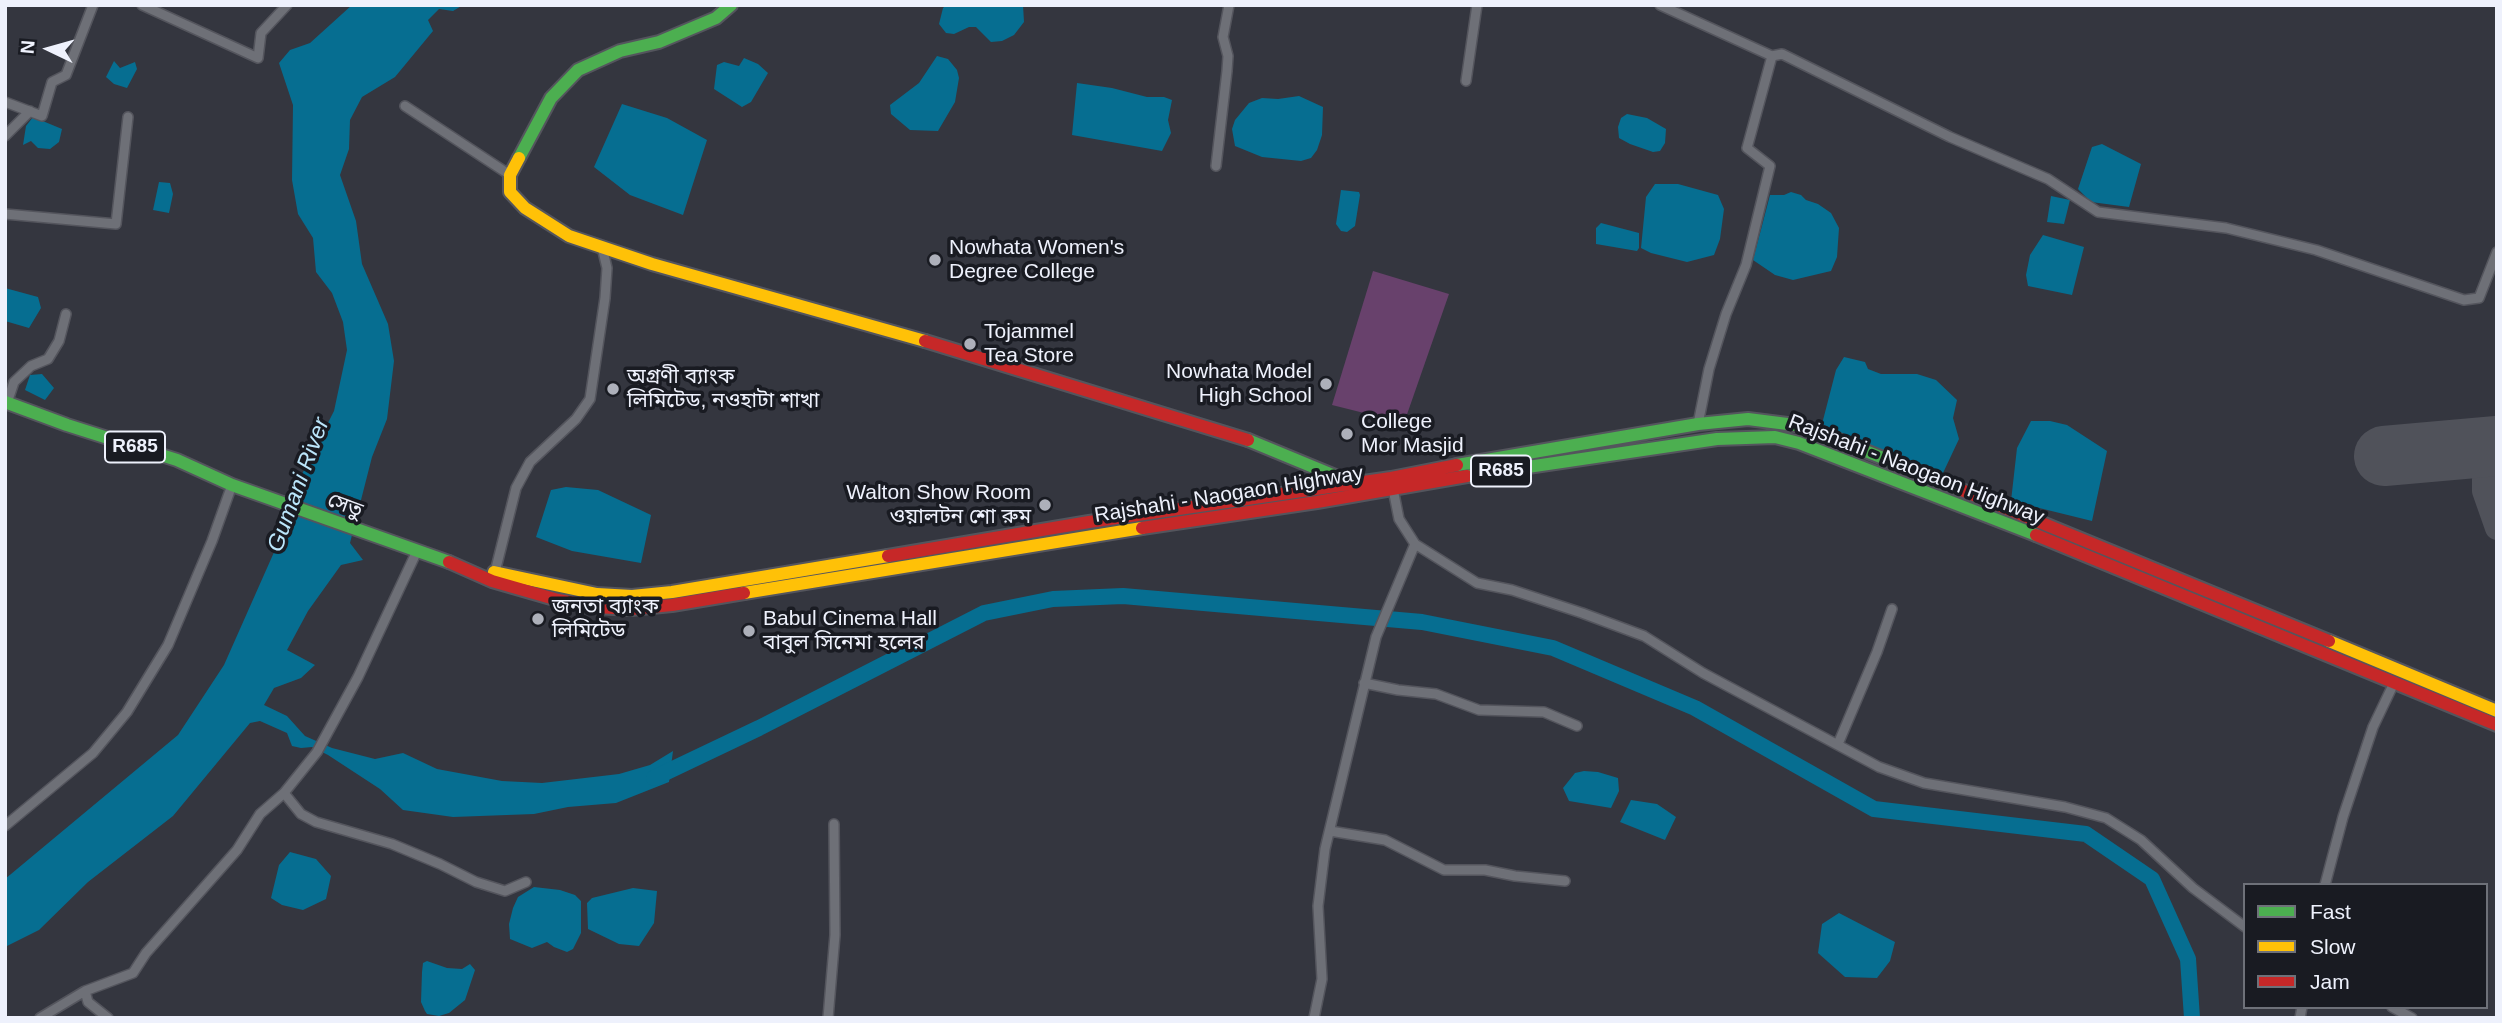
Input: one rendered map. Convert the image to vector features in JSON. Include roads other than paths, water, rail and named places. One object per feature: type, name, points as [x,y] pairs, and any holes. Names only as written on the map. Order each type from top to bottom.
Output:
[{"type":"main road","points":[[731,5],[716,18],[671,37],[620,51],[578,69],[551,98],[510,175],[510,192],[525,208],[569,236],[797,306],[877,326],[1257,443],[1352,483]]},
{"type":"main road","name":"R685","points":[[6,403],[177,460],[232,485]]},
{"type":"main road","name":"Rajshahi - Naogaon Highway","points":[[1260,504],[1352,483],[1698,424],[1748,419],[1803,426],[2136,560],[2368,665],[2394,683],[2497,725]]},
{"type":"main road","name":"Rajshahi - Naogaon Highway","points":[[375,537],[558,600],[596,607],[631,609],[1260,504],[1392,489],[1717,439],[1775,437],[1799,443],[2368,665],[2497,711]]},
{"type":"main road","points":[[1585,443],[1587,458]]},
{"type":"main road","name":"সেতু","points":[[232,485],[375,537]]},
{"type":"street","points":[[5,102],[42,116],[52,82],[66,75],[93,5]]},
{"type":"street","points":[[142,5],[258,58],[261,33],[287,5]]},
{"type":"street","points":[[1216,166],[1228,56],[1223,37],[1229,5]]},
{"type":"street","points":[[1466,81],[1476,5]]},
{"type":"street","points":[[1660,5],[1772,56],[1782,54],[1950,137],[2048,179],[2098,212],[2226,228],[2316,250],[2464,300],[2479,298],[2497,252]]},
{"type":"street","points":[[1698,424],[1709,369],[1726,314],[1746,265],[1770,166],[1747,148],[1772,56]]},
{"type":"street","points":[[405,106],[510,175]]},
{"type":"street","points":[[5,136],[30,111]]},
{"type":"street","points":[[5,214],[116,224],[128,117]]},
{"type":"street","points":[[494,577],[516,488],[525,470],[530,462],[576,419],[590,399],[605,298],[607,268],[602,247]]},
{"type":"street","points":[[6,403],[14,382],[31,366],[48,359],[59,341],[66,314]]},
{"type":"street","points":[[5,826],[93,752],[127,712],[168,645],[212,541],[232,485]]},
{"type":"street","points":[[1392,489],[1399,519],[1415,544],[1477,583],[1524,594],[1644,636],[1703,673],[1879,767],[1924,783],[2065,807],[2106,818],[2141,840],[2193,888],[2243,926]]},
{"type":"street","points":[[1314,1018],[1322,979],[1318,906],[1329,831],[1376,637],[1415,544]]},
{"type":"street","points":[[40,1018],[85,991],[132,973],[146,953],[237,850],[260,814],[284,793],[324,742],[417,551]]},
{"type":"street","points":[[1838,744],[1892,609]]},
{"type":"street","points":[[1364,683],[1436,694],[1479,709],[1544,712],[1577,726]]},
{"type":"street","points":[[2326,883],[2343,817],[2373,727],[2394,683]]},
{"type":"street","points":[[284,793],[300,814],[316,822],[392,844],[476,883],[505,891],[526,882]]},
{"type":"street","points":[[828,1018],[835,934],[834,824]]},
{"type":"street","points":[[1329,831],[1385,840],[1444,870],[1485,870],[1565,881]]},
{"type":"street","points":[[85,991],[88,1002],[108,1018]]},
{"type":"street","points":[[2396,1009],[2412,1018]]},
{"type":"water","name":"Gumani River","points":[[352,5],[463,5],[453,11],[439,9],[428,20],[433,31],[395,77],[362,97],[350,120],[349,149],[340,175],[356,221],[362,264],[388,324],[394,361],[387,419],[372,457],[350,543],[363,560],[341,565],[308,611],[287,650],[315,665],[301,678],[274,688],[264,705],[287,716],[305,736],[332,748],[375,759],[403,753],[437,769],[502,781],[542,783],[619,774],[650,765],[673,751],[669,782],[616,803],[568,807],[534,814],[453,817],[403,810],[380,789],[328,755],[312,747],[292,746],[287,733],[260,721],[250,723],[173,816],[88,882],[39,930],[5,947],[5,879],[178,735],[224,665],[275,550],[300,478],[334,411],[347,350],[343,322],[332,293],[316,272],[313,238],[298,214],[292,180],[293,105],[279,63],[290,50],[310,43]]},
{"type":"water","points":[[946,5],[1023,5],[1024,22],[1014,35],[1002,41],[991,42],[976,27],[969,27],[954,34],[946,33],[939,24]]},
{"type":"water","points":[[937,56],[948,59],[957,70],[959,78],[955,102],[938,131],[910,130],[891,114],[890,105],[919,83]]},
{"type":"water","points":[[744,58],[758,64],[768,73],[751,102],[742,107],[714,89],[717,65],[724,62],[739,66]]},
{"type":"water","points":[[114,61],[120,68],[135,62],[137,69],[127,88],[114,84],[106,77]]},
{"type":"water","points":[[1077,83],[1172,100],[1168,120],[1171,133],[1162,151],[1072,135]]},
{"type":"water","points":[[1299,96],[1323,107],[1322,135],[1311,158],[1301,161],[1262,157],[1235,146],[1232,129],[1235,120],[1249,103],[1262,98]]},
{"type":"water","points":[[622,104],[667,118],[707,140],[683,215],[630,195],[594,167]]},
{"type":"water","points":[[1627,114],[1647,118],[1666,129],[1665,143],[1660,151],[1653,152],[1619,138],[1621,118]]},
{"type":"water","points":[[33,117],[62,129],[59,142],[50,149],[38,148],[31,141],[23,145],[26,126]]},
{"type":"water","points":[[2102,144],[2141,164],[2129,207],[2091,202],[2078,189],[2092,147]]},
{"type":"water","points":[[159,182],[170,183],[173,194],[169,213],[153,210]]},
{"type":"water","points":[[1655,184],[1678,184],[1718,195],[1724,209],[1720,239],[1714,255],[1687,262],[1641,248],[1646,197]]},
{"type":"water","points":[[1341,190],[1359,192],[1360,195],[1355,226],[1347,232],[1341,231],[1336,224]]},
{"type":"water","points":[[1791,192],[1831,213],[1839,228],[1837,257],[1831,271],[1793,280],[1775,275],[1753,260],[1770,195]]},
{"type":"water","points":[[2051,196],[2070,200],[2064,224],[2047,222]]},
{"type":"water","points":[[1601,223],[1639,233],[1637,251],[1596,244],[1596,228]]},
{"type":"water","points":[[2043,235],[2084,247],[2072,295],[2028,286],[2026,275],[2030,255]]},
{"type":"water","points":[[5,288],[38,297],[41,308],[29,328],[5,321]]},
{"type":"water","points":[[1844,357],[1865,362],[1868,369],[1881,374],[1917,374],[1936,380],[1957,400],[1953,418],[1959,439],[1943,473],[1822,424],[1836,370]]},
{"type":"water","points":[[42,374],[54,388],[45,400],[25,390],[30,375]]},
{"type":"water","points":[[2031,421],[2067,425],[2107,451],[2092,521],[2011,501],[2017,448]]},
{"type":"water","points":[[566,487],[598,490],[651,515],[641,563],[572,551],[536,537],[551,490]]},
{"type":"water","points":[[1584,771],[1618,778],[1619,791],[1611,808],[1569,801],[1563,788],[1575,773]]},
{"type":"water","points":[[1631,800],[1657,804],[1676,817],[1665,840],[1620,822]]},
{"type":"water","points":[[290,852],[316,859],[331,876],[326,899],[303,910],[282,905],[271,898],[279,865]]},
{"type":"water","points":[[534,887],[560,890],[575,895],[581,901],[581,933],[573,949],[567,952],[547,942],[532,948],[510,939],[509,924],[518,897]]},
{"type":"water","points":[[633,888],[657,891],[654,923],[639,946],[619,944],[588,929],[587,903],[592,898]]},
{"type":"water","points":[[1839,913],[1895,942],[1890,961],[1877,978],[1845,977],[1818,953],[1822,924]]},
{"type":"water","points":[[427,961],[447,968],[462,969],[470,964],[475,970],[465,1000],[449,1013],[439,1016],[427,1014],[421,1002],[423,963]]},
{"type":"waterway","points":[[654,778],[759,728],[984,613],[1053,599],[1123,596],[1422,622],[1553,648],[1695,708],[1874,809],[2086,834],[2152,879],[2188,959],[2192,1018]]},
{"type":"place","name":"Nowhata Women's Degree College","points":[[935,260]]},
{"type":"place","name":"Tojammel Tea Store","points":[[970,344]]},
{"type":"place","name":"Nowhata Model High School","points":[[1326,384]]},
{"type":"place","name":"অগ্রণী ব্যাংক লিমিটেড, নওহাটা শাখা","points":[[613,389]]},
{"type":"place","name":"College Mor Masjid","points":[[1347,434]]},
{"type":"place","name":"Walton Show Room ওয়ালটন শো রুম","points":[[1045,505]]},
{"type":"place","name":"জনতা ব্যাংক লিমিটেড","points":[[538,619]]},
{"type":"place","name":"Babul Cinema Hall বাবুল সিনেমা হলের","points":[[749,631]]}]
